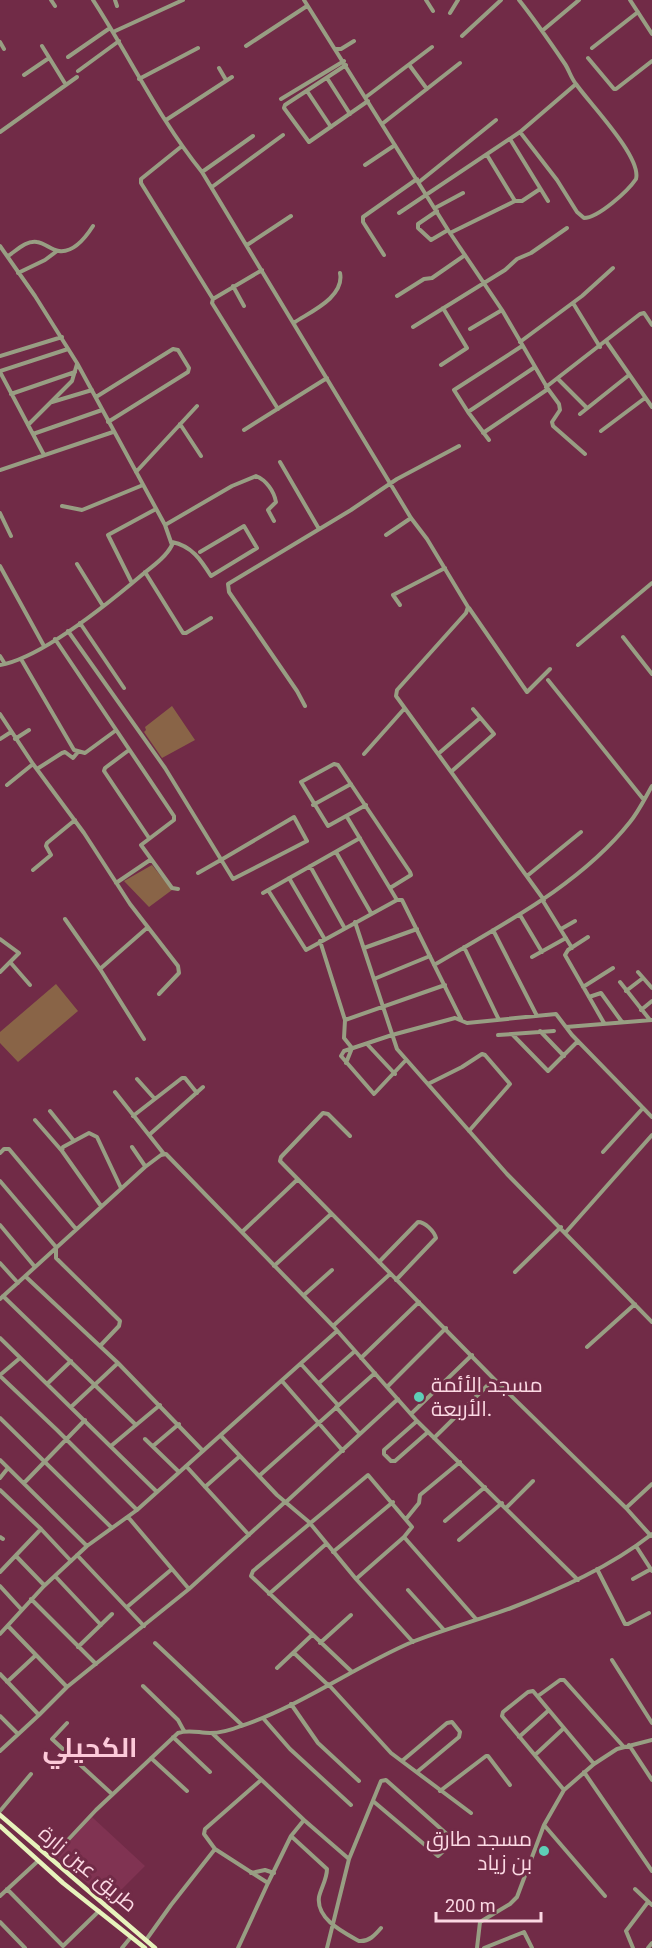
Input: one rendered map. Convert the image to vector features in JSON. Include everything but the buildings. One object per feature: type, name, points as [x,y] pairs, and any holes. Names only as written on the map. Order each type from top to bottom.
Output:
[{"type":"main road","name":"طريق عين زارة","points":[[0,1815],[155,1948]]},
{"type":"main road","name":"طريق عين زارة","points":[[0,1826],[63,1883],[145,1948]]},
{"type":"main road","points":[[22,1847],[28,1839]]},
{"type":"main road","points":[[63,1883],[70,1875]]},
{"type":"street","points":[[51,0],[55,6]]},
{"type":"street","points":[[93,0],[140,79],[212,187],[295,322],[411,518],[525,691],[530,691],[550,669]]},
{"type":"street","points":[[114,0],[117,6]]},
{"type":"street","points":[[68,57],[112,30],[183,0]]},
{"type":"street","points":[[304,0],[449,232],[502,310],[560,408],[552,422],[553,426],[585,454]]},
{"type":"street","points":[[426,0],[433,11]]},
{"type":"street","points":[[450,13],[458,0]]},
{"type":"street","points":[[462,36],[501,0]]},
{"type":"street","points":[[519,0],[566,65],[576,84],[595,106],[635,164],[636,179],[623,194],[593,217],[584,218],[577,212],[557,180],[520,132]]},
{"type":"street","points":[[542,31],[579,0]]},
{"type":"street","points":[[630,0],[652,34]]},
{"type":"street","points":[[246,46],[307,6]]},
{"type":"street","points":[[592,48],[638,12]]},
{"type":"street","points":[[78,71],[119,41]]},
{"type":"street","points":[[336,49],[341,49],[354,41]]},
{"type":"street","points":[[0,42],[4,49]]},
{"type":"street","points":[[42,46],[66,85]]},
{"type":"street","points":[[345,63],[284,107],[306,141],[310,141],[350,114],[432,47]]},
{"type":"street","points":[[140,79],[198,48]]},
{"type":"street","points":[[24,75],[49,58]]},
{"type":"street","points":[[588,58],[614,89],[652,61]]},
{"type":"street","points":[[281,99],[345,63]]},
{"type":"street","points":[[382,124],[460,63]]},
{"type":"street","points":[[410,66],[427,89]]},
{"type":"street","points":[[219,68],[226,80]]},
{"type":"street","points":[[0,132],[77,77]]},
{"type":"street","points":[[166,120],[232,77]]},
{"type":"street","points":[[327,78],[350,114]]},
{"type":"street","points":[[399,213],[520,132],[576,84]]},
{"type":"street","points":[[306,91],[331,127]]},
{"type":"street","points":[[384,255],[363,222],[363,217],[418,181],[496,120]]},
{"type":"street","points":[[212,187],[283,135]]},
{"type":"street","points":[[202,172],[253,136]]},
{"type":"street","points":[[510,139],[548,201]]},
{"type":"street","points":[[365,165],[395,145]]},
{"type":"street","points":[[183,146],[141,179],[141,183],[213,298],[212,303],[278,409]]},
{"type":"street","points":[[487,155],[515,201]]},
{"type":"street","points":[[463,193],[418,224],[418,228],[430,240],[515,201],[522,201],[540,189]]},
{"type":"street","points":[[247,246],[291,216]]},
{"type":"street","points":[[8,256],[26,243],[35,241],[61,251],[76,245],[85,238],[93,226]]},
{"type":"street","points":[[413,327],[505,270],[517,259],[531,253],[567,228]]},
{"type":"street","points":[[1,248],[62,337],[173,543],[193,551],[211,576],[257,548],[244,526],[200,552]]},
{"type":"street","points":[[18,273],[45,260],[57,250]]},
{"type":"street","points":[[397,296],[424,279],[432,278],[465,255]]},
{"type":"street","points":[[489,440],[468,412],[455,389],[521,344],[613,268]]},
{"type":"street","points":[[213,298],[262,270]]},
{"type":"street","points":[[295,322],[335,293],[340,284],[340,273]]},
{"type":"street","points":[[233,286],[244,306]]},
{"type":"street","points":[[573,303],[600,347]]},
{"type":"street","points":[[441,365],[466,348],[443,308]]},
{"type":"street","points":[[470,329],[502,310]]},
{"type":"street","points":[[483,433],[547,388],[642,313],[652,325]]},
{"type":"street","points":[[0,356],[62,337]]},
{"type":"street","points":[[606,341],[652,408]]},
{"type":"street","points":[[44,455],[0,372],[68,348]]},
{"type":"street","points":[[96,397],[173,349],[178,350],[189,368],[188,372],[108,422]]},
{"type":"street","points":[[28,426],[72,381],[77,363]]},
{"type":"street","points":[[468,412],[535,367]]},
{"type":"street","points":[[11,394],[75,372]]},
{"type":"street","points":[[580,414],[629,375]]},
{"type":"street","points":[[244,430],[327,378]]},
{"type":"street","points":[[558,379],[586,407]]},
{"type":"street","points":[[51,402],[92,390]]},
{"type":"street","points":[[602,431],[645,398]]},
{"type":"street","points":[[136,472],[197,406]]},
{"type":"street","points":[[33,434],[102,410]]},
{"type":"street","points":[[180,424],[201,456]]},
{"type":"street","points":[[0,470],[113,432]]},
{"type":"street","points":[[305,706],[227,587],[230,581],[459,446]]},
{"type":"street","points":[[280,462],[319,529]]},
{"type":"street","points":[[165,525],[232,486],[256,476],[263,479],[274,495],[276,502],[268,510],[274,521]]},
{"type":"street","points":[[63,506],[82,510],[143,485]]},
{"type":"street","points":[[132,583],[108,535],[156,509]]},
{"type":"street","points":[[0,513],[11,536]]},
{"type":"street","points":[[386,535],[411,518]]},
{"type":"street","points":[[0,656],[2,664],[21,659],[68,632],[145,572],[169,551],[173,543]]},
{"type":"street","points":[[77,564],[103,606]]},
{"type":"street","points":[[0,566],[44,646]]},
{"type":"street","points":[[400,605],[393,595],[445,568]]},
{"type":"street","points":[[145,572],[181,631],[186,633],[211,618]]},
{"type":"street","points":[[579,645],[652,583]]},
{"type":"street","points":[[468,607],[466,613],[397,690],[396,696],[544,900],[572,948]]},
{"type":"street","points":[[80,623],[124,687]]},
{"type":"street","points":[[68,632],[165,768],[221,859],[233,879],[307,841],[294,817],[221,859],[198,873]]},
{"type":"street","points":[[623,637],[652,674]]},
{"type":"street","points":[[55,639],[175,818],[141,845],[172,888],[178,889]]},
{"type":"street","points":[[21,659],[71,747],[78,752],[85,753],[115,731]]},
{"type":"street","points":[[548,680],[644,800]]},
{"type":"street","points":[[364,754],[404,709]]},
{"type":"street","points":[[452,771],[494,734],[473,709]]},
{"type":"street","points":[[0,714],[15,739],[75,820],[116,883],[180,969],[175,978],[159,994]]},
{"type":"street","points":[[438,754],[480,718]]},
{"type":"street","points":[[15,739],[29,730]]},
{"type":"street","points":[[0,739],[11,732]]},
{"type":"street","points":[[129,750],[104,771],[149,838]]},
{"type":"street","points":[[37,770],[62,753],[66,752],[73,758],[78,752]]},
{"type":"street","points":[[366,805],[328,826],[313,805],[301,782],[336,763],[366,805],[411,875],[390,888]]},
{"type":"street","points":[[7,786],[33,764]]},
{"type":"street","points":[[313,805],[351,784]]},
{"type":"street","points":[[434,965],[544,900],[620,834],[638,812],[652,786]]},
{"type":"street","points":[[347,817],[397,900]]},
{"type":"street","points":[[33,870],[51,855],[46,846],[47,843],[75,820]]},
{"type":"street","points":[[527,876],[581,832]]},
{"type":"street","points":[[263,893],[360,838]]},
{"type":"street","points":[[336,852],[371,913]]},
{"type":"street","points":[[116,883],[150,860]]},
{"type":"street","points":[[310,866],[344,927]]},
{"type":"street","points":[[289,878],[322,939],[345,1020],[344,1038],[352,1048]]},
{"type":"street","points":[[268,890],[306,950],[344,927],[397,900],[402,900],[461,1019]]},
{"type":"street","points":[[520,915],[542,952]]},
{"type":"street","points":[[65,918],[144,1039]]},
{"type":"street","points":[[561,929],[575,921]]},
{"type":"street","points":[[355,922],[384,1006],[395,1046],[507,1174],[652,1322]]},
{"type":"street","points":[[100,969],[148,927]]},
{"type":"street","points":[[364,948],[417,929]]},
{"type":"street","points":[[493,930],[537,1016]]},
{"type":"street","points":[[588,937],[565,955],[604,1023]]},
{"type":"street","points":[[532,957],[566,938]]},
{"type":"street","points":[[0,939],[19,953],[0,972]]},
{"type":"street","points":[[464,947],[499,1020]]},
{"type":"street","points":[[374,979],[430,956]]},
{"type":"street","points":[[10,962],[30,985]]},
{"type":"street","points":[[583,987],[613,968]]},
{"type":"street","points":[[638,972],[652,988]]},
{"type":"street","points":[[626,991],[643,978]]},
{"type":"street","points":[[620,982],[651,1020]]},
{"type":"street","points":[[345,1020],[445,985]]},
{"type":"street","points":[[589,998],[601,993],[622,1022]]},
{"type":"street","points":[[641,1010],[652,1001]]},
{"type":"street","points":[[406,1060],[395,1074],[372,1094],[341,1056],[344,1051],[352,1048],[455,1018],[467,1023],[557,1014],[565,1027],[652,1117]]},
{"type":"street","points":[[565,1027],[651,1020]]},
{"type":"street","points":[[498,1035],[554,1030]]},
{"type":"street","points":[[540,1031],[564,1056]]},
{"type":"street","points":[[512,1034],[548,1071],[578,1041]]},
{"type":"street","points":[[367,1044],[395,1074]]},
{"type":"street","points":[[428,1084],[482,1054],[509,1082],[509,1086],[469,1131]]},
{"type":"street","points":[[133,1116],[182,1078],[185,1078],[197,1093]]},
{"type":"street","points":[[136,1079],[154,1098]]},
{"type":"street","points":[[149,1135],[203,1087]]},
{"type":"street","points":[[115,1092],[164,1154],[304,1295],[417,1421],[578,1580]]},
{"type":"street","points":[[603,1152],[643,1108]]},
{"type":"street","points":[[50,1111],[74,1141]]},
{"type":"street","points":[[51,1858],[112,1794],[173,1737],[184,1731],[212,1733],[243,1726],[263,1718],[413,1642],[509,1608],[578,1580],[651,1535],[390,1274],[280,1159],[323,1113],[328,1114],[350,1136]]},
{"type":"street","points":[[35,1120],[62,1151],[101,1206]]},
{"type":"street","points":[[62,1151],[63,1147],[89,1133],[97,1137],[121,1188]]},
{"type":"street","points":[[566,1232],[652,1135]]},
{"type":"street","points":[[132,1148],[146,1167]]},
{"type":"street","points":[[0,1153],[4,1149],[9,1149],[76,1229]]},
{"type":"street","points":[[136,1425],[2,1298],[121,1188],[164,1154]]},
{"type":"street","points":[[242,1232],[298,1179]]},
{"type":"street","points":[[0,1181],[56,1247],[56,1258],[120,1322],[100,1346]]},
{"type":"street","points":[[274,1266],[331,1214]]},
{"type":"street","points":[[379,1262],[418,1222],[434,1233],[436,1238],[396,1280]]},
{"type":"street","points":[[0,1225],[35,1267]]},
{"type":"street","points":[[515,1272],[561,1227]]},
{"type":"street","points":[[0,1263],[18,1283]]},
{"type":"street","points":[[304,1295],[332,1269]]},
{"type":"street","points":[[333,1326],[390,1274]]},
{"type":"street","points":[[25,1276],[118,1362],[203,1450]]},
{"type":"street","points":[[361,1358],[419,1302]]},
{"type":"street","points":[[587,1347],[635,1304]]},
{"type":"street","points":[[388,1386],[446,1328]]},
{"type":"street","points":[[0,1634],[21,1609],[87,1546],[158,1492],[337,1331]]},
{"type":"street","points":[[0,1338],[158,1492]]},
{"type":"street","points":[[319,1383],[355,1351]]},
{"type":"street","points":[[412,1413],[472,1355]]},
{"type":"street","points":[[21,1358],[0,1376],[137,1510]]},
{"type":"street","points":[[48,1383],[71,1361]]},
{"type":"street","points":[[71,1407],[118,1362]]},
{"type":"street","points":[[301,1364],[359,1433]]},
{"type":"street","points":[[259,1476],[375,1373]]},
{"type":"street","points":[[434,1438],[494,1379]]},
{"type":"street","points":[[282,1381],[343,1451]]},
{"type":"street","points":[[0,1751],[67,1687],[189,1589],[398,1399]]},
{"type":"street","points":[[111,1446],[160,1404]]},
{"type":"street","points":[[0,1418],[112,1528]]},
{"type":"street","points":[[24,1484],[85,1420]]},
{"type":"street","points":[[417,1421],[384,1450],[384,1454],[391,1461],[395,1461],[428,1432]]},
{"type":"street","points":[[153,1446],[179,1424]]},
{"type":"street","points":[[221,1436],[259,1476],[309,1522],[356,1579],[413,1642]]},
{"type":"street","points":[[145,1438],[179,1472]]},
{"type":"street","points":[[205,1487],[240,1456]]},
{"type":"street","points":[[0,1460],[87,1546]]},
{"type":"street","points":[[406,1519],[418,1503],[420,1495],[460,1462]]},
{"type":"street","points":[[186,1466],[249,1535]]},
{"type":"street","points":[[0,1478],[8,1468]]},
{"type":"street","points":[[351,1672],[252,1579],[251,1573],[309,1522],[368,1475],[412,1527],[404,1537],[356,1579]]},
{"type":"street","points":[[506,1508],[533,1481]]},
{"type":"street","points":[[626,1508],[652,1484]]},
{"type":"street","points":[[445,1521],[485,1487]]},
{"type":"street","points":[[0,1490],[41,1528],[71,1561]]},
{"type":"street","points":[[333,1552],[393,1502]]},
{"type":"street","points":[[459,1540],[502,1503]]},
{"type":"street","points":[[128,1517],[189,1589]]},
{"type":"street","points":[[0,1572],[41,1528]]},
{"type":"street","points":[[404,1537],[476,1619]]},
{"type":"street","points":[[269,1594],[326,1544]]},
{"type":"street","points":[[633,1580],[652,1570],[636,1546]]},
{"type":"street","points":[[77,1555],[144,1626]]},
{"type":"street","points":[[16,1556],[44,1586]]},
{"type":"street","points":[[127,1607],[172,1569]]},
{"type":"street","points":[[597,1569],[625,1624],[649,1613]]},
{"type":"street","points":[[55,1576],[101,1625]]},
{"type":"street","points":[[0,1586],[21,1609]]},
{"type":"street","points":[[408,1590],[444,1630]]},
{"type":"street","points":[[31,1599],[96,1665]]},
{"type":"street","points":[[78,1647],[112,1614]]},
{"type":"street","points":[[320,1643],[351,1615]]},
{"type":"street","points":[[8,1626],[67,1687]]},
{"type":"street","points":[[277,1668],[312,1635]]},
{"type":"street","points":[[155,1643],[243,1726]]},
{"type":"street","points":[[294,1653],[328,1684],[384,1746],[471,1813]]},
{"type":"street","points":[[8,1682],[36,1654]]},
{"type":"street","points":[[612,1660],[652,1723]]},
{"type":"street","points":[[0,1674],[39,1715]]},
{"type":"street","points":[[538,1696],[560,1680],[564,1680],[623,1746]]},
{"type":"street","points":[[143,1686],[178,1720],[184,1731]]},
{"type":"street","points":[[564,1790],[502,1714],[528,1692],[533,1691],[594,1764]]},
{"type":"street","points":[[291,1704],[318,1743],[359,1780]]},
{"type":"street","points":[[519,1737],[549,1710]]},
{"type":"street","points":[[0,1716],[18,1734]]},
{"type":"street","points":[[263,1718],[290,1749],[351,1805]]},
{"type":"street","points":[[402,1761],[447,1723],[452,1722],[460,1732],[459,1737],[417,1772]]},
{"type":"street","points":[[67,1723],[52,1739],[112,1794]]},
{"type":"street","points":[[535,1755],[564,1728]]},
{"type":"street","points":[[212,1733],[349,1859]]},
{"type":"street","points":[[173,1737],[210,1772]]},
{"type":"street","points":[[477,1948],[480,1922],[510,1904],[517,1897],[544,1825],[564,1790],[594,1764],[623,1746],[652,1740]]},
{"type":"street","points":[[629,1745],[652,1780]]},
{"type":"street","points":[[440,1791],[486,1756],[510,1785]]},
{"type":"street","points":[[151,1758],[188,1791]]},
{"type":"street","points":[[584,1772],[652,1871]]},
{"type":"street","points":[[0,1811],[31,1774]]},
{"type":"street","points":[[261,1780],[205,1829],[204,1834],[216,1849],[268,1883]]},
{"type":"street","points":[[327,1948],[349,1859],[381,1781],[386,1780],[452,1841],[438,1856],[373,1801]]},
{"type":"street","points":[[238,1948],[291,1836],[304,1820]]},
{"type":"street","points":[[544,1825],[605,1896]]},
{"type":"street","points":[[291,1836],[327,1869],[319,1899],[320,1908],[333,1925],[363,1942],[375,1935],[381,1928]]},
{"type":"street","points":[[146,1940],[216,1849]]},
{"type":"street","points":[[0,1896],[38,1861]]},
{"type":"street","points":[[251,1873],[266,1870],[274,1873]]},
{"type":"street","points":[[7,1889],[62,1947],[99,1911]]},
{"type":"street","points":[[633,1948],[626,1931],[650,1904],[635,1889]]},
{"type":"street","points":[[0,1922],[25,1948]]},
{"type":"street","points":[[484,1948],[524,1932],[532,1948]]},
{"type":"street","points":[[122,1948],[131,1936]]},
{"type":"shaded area","points":[[172,706],[195,740],[162,758],[144,732],[145,727]]},
{"type":"shaded area","points":[[152,865],[172,890],[149,907],[124,881]]},
{"type":"shaded area","points":[[56,984],[78,1011],[18,1062],[0,1043],[0,1032]]},
{"type":"shaded area","points":[[92,1817],[145,1866],[109,1902],[58,1858],[58,1854]]},
{"type":"place","name":"مسجد الأئمة الأربعة.","points":[[419,1397]]},
{"type":"place","name":"مسجد طارق بن زياد","points":[[544,1851]]},
{"type":"district","name":"الكحيلي","points":[[90,1748]]}]
